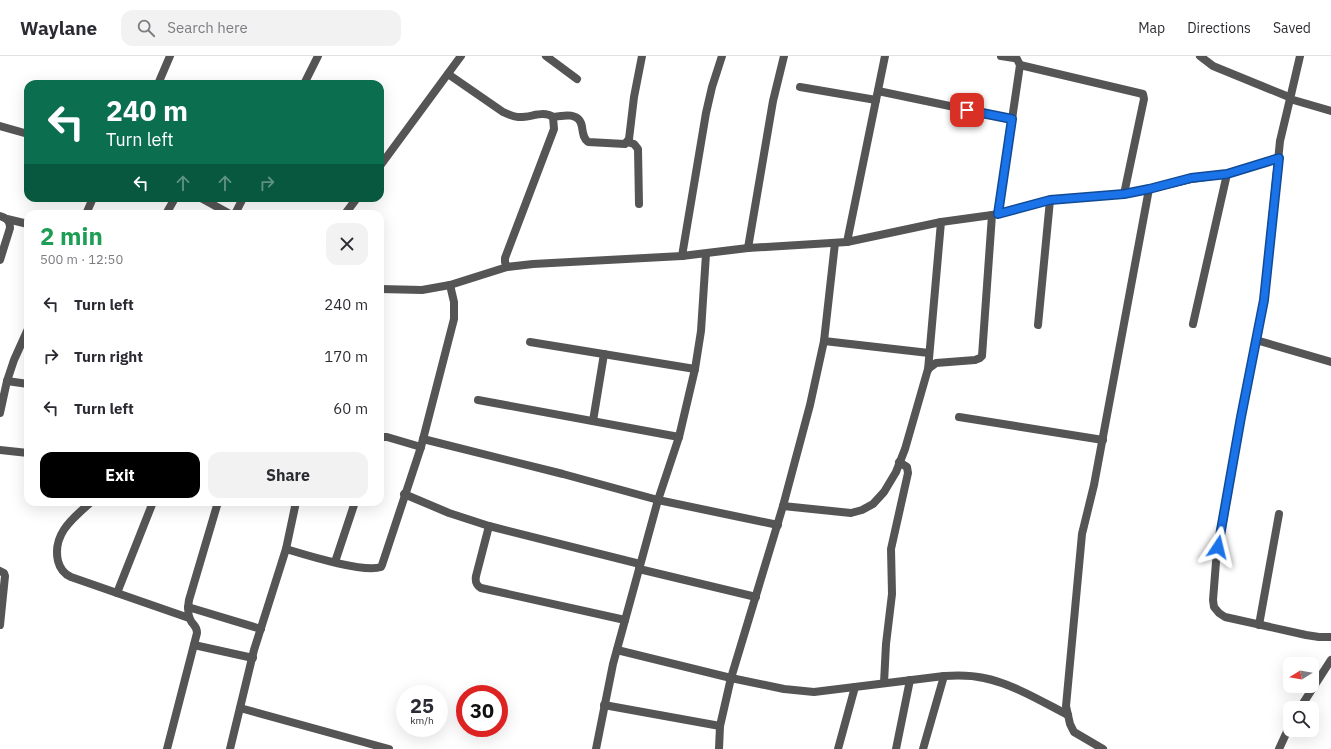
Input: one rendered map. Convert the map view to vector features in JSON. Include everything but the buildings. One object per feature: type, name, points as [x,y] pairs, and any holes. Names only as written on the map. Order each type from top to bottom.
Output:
[{"type":"street","points":[[160,80],[170,56]]},
{"type":"street","points":[[306,80],[318,56]]},
{"type":"street","points":[[384,161],[461,56]]},
{"type":"street","points":[[546,56],[577,79]]},
{"type":"street","points":[[627,142],[642,56]]},
{"type":"street","points":[[682,256],[706,113],[712,87],[722,56]]},
{"type":"street","points":[[748,248],[773,101],[784,56]]},
{"type":"street","points":[[847,242],[885,56]]},
{"type":"street","points":[[928,371],[930,367],[936,363],[975,360],[982,356],[995,215],[1020,66],[1018,59],[1001,56]]},
{"type":"street","points":[[1200,56],[1213,66],[1289,98],[1331,111]]},
{"type":"street","points":[[1300,56],[1284,119],[1264,300],[1241,417],[1216,562],[1213,600],[1214,607],[1225,617],[1306,635],[1319,637],[1331,636]]},
{"type":"street","points":[[1020,66],[1143,94],[1144,99],[1124,194]]},
{"type":"street","points":[[448,74],[511,116],[524,117],[549,114],[553,117],[572,115],[582,124],[584,136],[588,142],[621,145],[627,142],[634,144],[638,149],[639,204]]},
{"type":"street","points":[[800,87],[876,100]]},
{"type":"street","points":[[878,91],[1012,119]]},
{"type":"street","points":[[507,267],[504,258],[552,135],[554,129],[553,117]]},
{"type":"street","points":[[0,126],[24,133]]},
{"type":"street","points":[[384,289],[422,290],[450,285],[507,267],[533,264],[682,256],[748,248],[847,242],[941,222],[995,215],[1050,200],[1124,194],[1191,178],[1227,174],[1279,158]]},
{"type":"street","points":[[1193,324],[1227,174]]},
{"type":"street","points":[[1103,749],[1074,732],[1070,724],[1066,706],[1082,534],[1103,440],[1149,189]]},
{"type":"street","points":[[1038,325],[1050,200]]},
{"type":"street","points":[[208,202],[223,210]]},
{"type":"street","points":[[4,218],[24,223]]},
{"type":"street","points":[[0,260],[10,228],[10,223],[4,218]]},
{"type":"street","points":[[783,506],[851,513],[862,510],[873,504],[884,492],[900,462],[905,449],[928,371],[941,222]]},
{"type":"street","points":[[719,749],[720,726],[731,678],[778,525],[810,404],[824,341],[835,243]]},
{"type":"street","points":[[596,749],[616,650],[658,500],[679,437],[695,369],[701,331],[706,254]]},
{"type":"street","points":[[286,549],[349,566],[381,567],[422,443],[454,319],[454,302],[450,285]]},
{"type":"street","points":[[0,413],[7,381],[24,337]]},
{"type":"street","points":[[1256,340],[1331,362]]},
{"type":"street","points":[[824,341],[929,353]]},
{"type":"street","points":[[530,342],[695,369]]},
{"type":"street","points":[[593,421],[604,354]]},
{"type":"street","points":[[7,381],[24,383]]},
{"type":"street","points":[[478,400],[679,437]]},
{"type":"street","points":[[959,417],[1103,440]]},
{"type":"street","points":[[384,437],[422,443],[563,474],[658,500],[778,525]]},
{"type":"street","points":[[0,450],[24,453]]},
{"type":"street","points":[[884,683],[886,644],[892,589],[891,549],[908,472],[907,467],[900,462]]},
{"type":"street","points":[[404,494],[449,513],[488,526],[756,597]]},
{"type":"street","points":[[87,506],[69,523],[58,540],[57,549],[59,565],[62,571],[71,577],[189,618],[197,628],[194,645],[166,749]]},
{"type":"street","points":[[117,593],[152,506]]},
{"type":"street","points":[[189,618],[188,607],[217,506]]},
{"type":"street","points":[[230,749],[252,658],[286,549],[295,506]]},
{"type":"street","points":[[335,562],[353,506]]},
{"type":"street","points":[[1259,625],[1279,514]]},
{"type":"street","points":[[488,526],[476,576],[477,586],[625,620]]},
{"type":"street","points":[[0,571],[4,573],[5,576],[0,625]]},
{"type":"street","points":[[188,607],[261,629]]},
{"type":"street","points":[[194,645],[252,658]]},
{"type":"street","points":[[616,650],[731,678],[784,689],[814,692],[944,676],[960,675],[983,678],[1004,684],[1068,715]]},
{"type":"street","points":[[1305,701],[1331,660]]},
{"type":"street","points":[[923,749],[944,676]]},
{"type":"street","points":[[896,749],[910,680]]},
{"type":"street","points":[[838,749],[855,687]]},
{"type":"street","points":[[604,705],[720,726]]},
{"type":"street","points":[[240,708],[389,749]]},
{"type":"street","points":[[1279,749],[1284,737]]},
{"type":"route","points":[[967,110],[1012,119],[998,214],[1050,200],[1124,194],[1191,178],[1227,174],[1279,158],[1264,300],[1218,547]]}]
